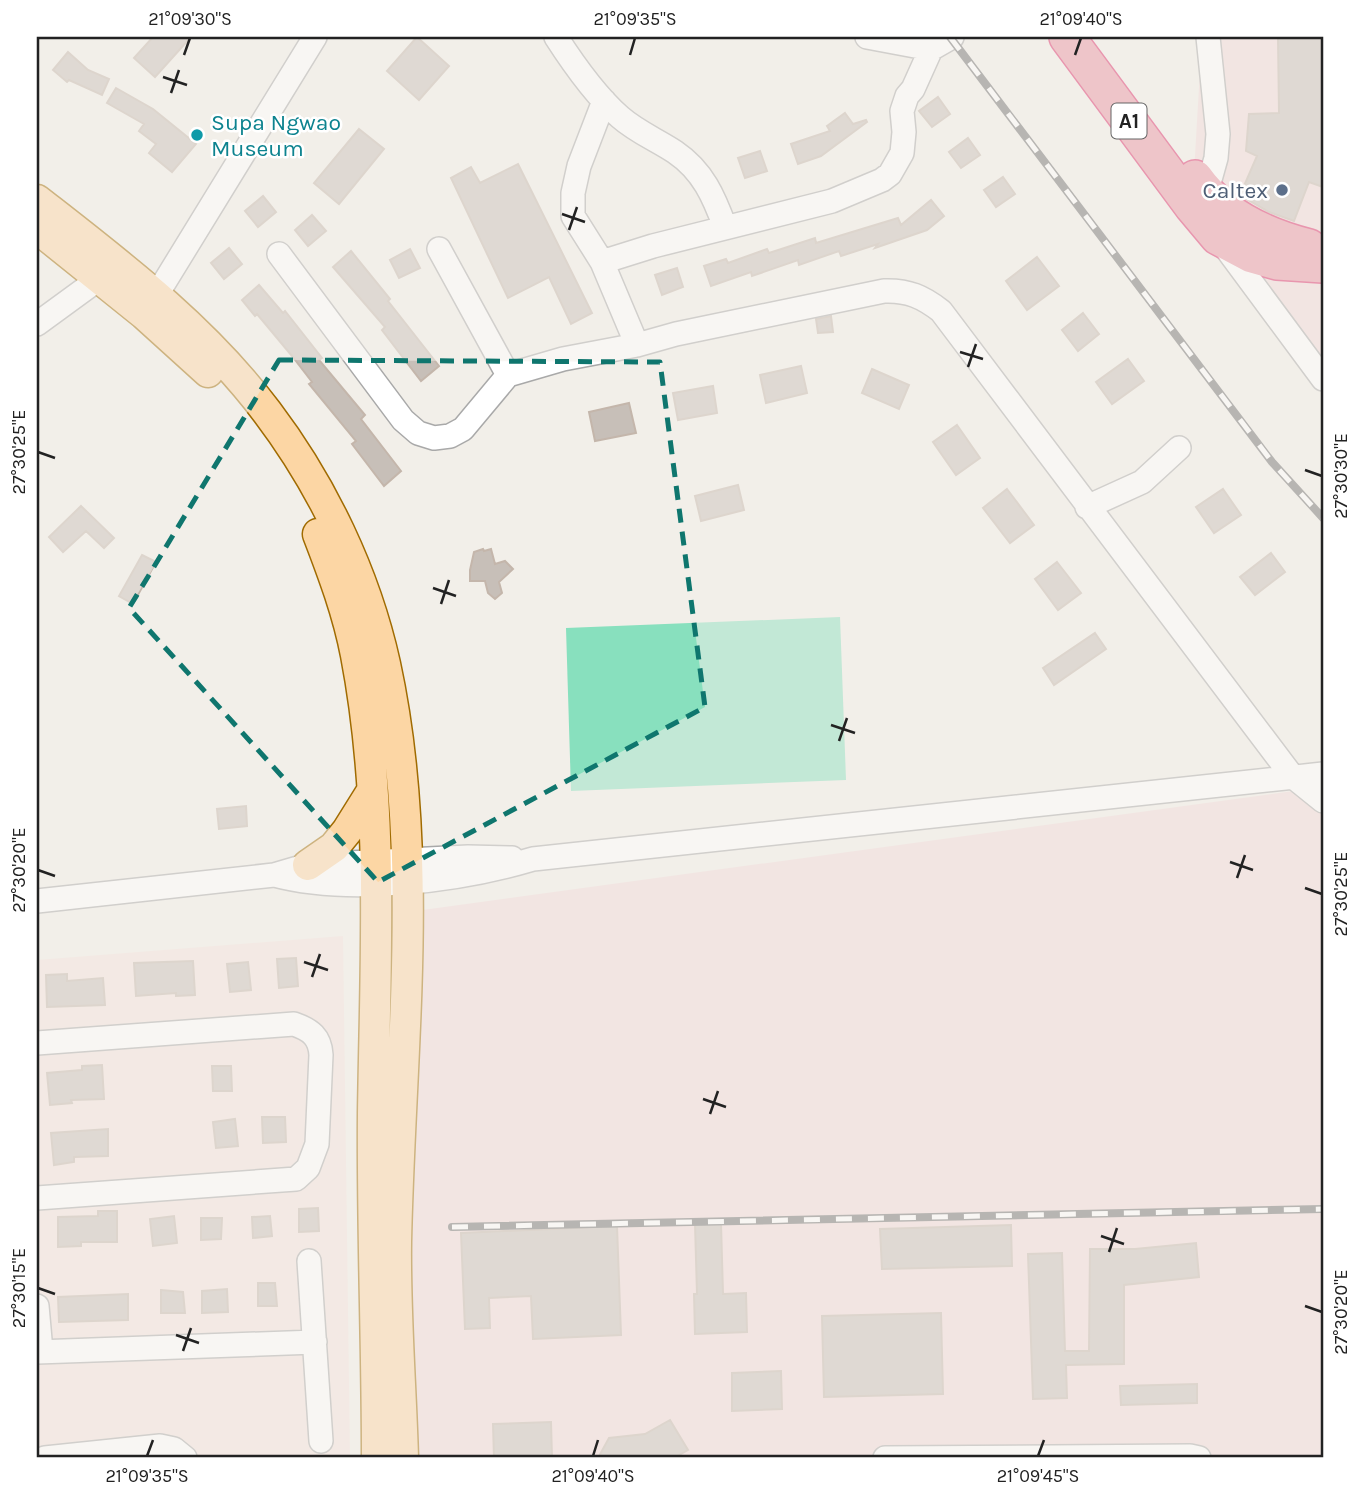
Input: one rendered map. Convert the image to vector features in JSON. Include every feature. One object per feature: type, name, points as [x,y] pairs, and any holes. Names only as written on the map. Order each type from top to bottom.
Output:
[{"type":"highway","name":"A1","points":[[1067,37],[1199,200],[1281,240],[1323,250]]},
{"type":"highway","name":"A1","points":[[1091,37],[1199,200],[1218,237],[1252,255],[1277,262],[1323,265]]},
{"type":"main road","points":[[37,200],[151,306],[245,414],[288,477],[315,524],[336,581],[355,652],[367,722],[376,873],[372,1221],[377,1458]]},
{"type":"main road","points":[[37,228],[100,278],[151,306],[180,316],[266,410],[301,460],[336,523],[362,589],[384,661],[395,720],[408,871],[396,1246],[403,1458]]},
{"type":"main road","points":[[308,865],[334,847],[372,791]]},
{"type":"street","points":[[151,306],[315,37]]},
{"type":"street","points":[[556,37],[604,101],[638,132],[675,152],[691,165],[713,195],[725,227]]},
{"type":"street","points":[[867,37],[931,49]]},
{"type":"street","points":[[602,262],[653,246],[832,201],[872,185],[890,174],[902,153],[904,143],[903,103],[913,89],[931,49],[952,37]]},
{"type":"street","points":[[1199,200],[1216,158],[1218,134],[1208,37]]},
{"type":"street","points":[[604,101],[579,166],[573,194],[573,216],[602,262],[637,345]]},
{"type":"street","points":[[1218,237],[1323,379]]},
{"type":"street","points":[[439,249],[508,375]]},
{"type":"street","points":[[279,254],[402,420],[418,433],[434,438],[450,436],[463,429],[508,375],[563,359],[884,291],[900,290],[915,294],[941,312],[1292,776],[1323,801]]},
{"type":"street","points":[[1264,301],[1267,276],[1272,265],[1277,262]]},
{"type":"street","points":[[37,324],[100,278]]},
{"type":"street","points":[[1087,507],[1142,482],[1179,449]]},
{"type":"street","points":[[274,875],[296,881],[408,871],[495,856],[533,859],[1323,774]]},
{"type":"street","points":[[37,901],[274,875],[308,865],[376,873]]},
{"type":"street","points":[[37,1043],[294,1024],[315,1035],[320,1043],[321,1055],[317,1144],[308,1168],[296,1179],[37,1198]]},
{"type":"street","points":[[309,1261],[320,1441]]},
{"type":"street","points":[[37,1306],[39,1352],[315,1342]]},
{"type":"street","points":[[45,1458],[160,1446],[174,1449],[185,1458]]},
{"type":"street","points":[[885,1458],[1016,1455],[1199,1458]]},
{"type":"highlighted area","points":[[279,360],[660,362],[705,707],[378,882],[129,608]]},
{"type":"shaded area","points":[[1202,37],[1323,37],[1323,379],[1192,206]]},
{"type":"shaded area","points":[[1323,787],[1323,1458],[403,1458],[408,912]]},
{"type":"shaded area","points":[[343,936],[350,1458],[37,1458],[37,960]]},
{"type":"green space","points":[[840,617],[846,780],[571,791],[566,628]]},
{"type":"building","points":[[153,37],[191,37],[155,77],[134,58]]},
{"type":"building","points":[[417,37],[449,66],[419,100],[387,71]]},
{"type":"building","points":[[1278,37],[1323,37],[1323,187],[1309,182],[1294,221],[1269,212],[1240,195],[1257,156],[1246,151],[1249,114],[1279,113]]},
{"type":"building","points":[[68,52],[88,70],[109,79],[102,95],[69,80],[67,82],[53,70]]},
{"type":"building","points":[[116,88],[153,109],[196,144],[172,172],[149,153],[156,144],[139,131],[144,124],[107,103]]},
{"type":"building","points":[[938,97],[950,114],[932,127],[919,111]]},
{"type":"building","points":[[845,113],[853,124],[866,120],[867,122],[821,156],[798,164],[791,144],[830,131],[827,126]]},
{"type":"building","points":[[359,129],[384,149],[339,204],[314,183]]},
{"type":"building","points":[[968,138],[980,155],[961,168],[949,152]]},
{"type":"building","points":[[760,151],[767,171],[745,178],[738,158]]},
{"type":"building","points":[[518,164],[592,313],[571,324],[549,277],[508,298],[451,178],[471,167],[480,183]]},
{"type":"building","points":[[1003,177],[1015,194],[996,207],[984,190]]},
{"type":"building","points":[[263,196],[276,212],[258,227],[245,211]]},
{"type":"building","points":[[931,200],[944,216],[927,230],[875,248],[878,244],[841,256],[839,251],[799,265],[798,260],[752,276],[751,272],[711,286],[704,266],[726,259],[728,263],[767,249],[769,253],[815,238],[816,243],[898,218],[901,225]]},
{"type":"building","points":[[312,215],[326,231],[308,246],[295,230]]},
{"type":"building","points":[[229,248],[242,264],[224,279],[211,263]]},
{"type":"building","points":[[410,249],[420,268],[399,278],[390,260]]},
{"type":"building","points":[[351,251],[439,366],[421,381],[382,330],[385,327],[333,267]]},
{"type":"building","points":[[1037,257],[1059,286],[1027,310],[1006,281]]},
{"type":"building","points":[[677,268],[683,287],[662,295],[655,275]]},
{"type":"building","points":[[259,285],[283,313],[285,311],[322,358],[319,360],[365,415],[361,419],[401,471],[384,486],[352,444],[356,441],[309,384],[312,382],[257,314],[255,316],[242,300]]},
{"type":"building","points":[[1083,313],[1099,334],[1078,351],[1062,330]]},
{"type":"building","points":[[831,316],[833,332],[818,333],[816,319]]},
{"type":"building","points":[[1128,359],[1144,381],[1112,404],[1096,382]]},
{"type":"building","points":[[801,366],[807,393],[766,403],[760,375]]},
{"type":"building","points":[[872,369],[909,385],[899,409],[862,393]]},
{"type":"building","points":[[713,386],[717,413],[678,420],[673,393]]},
{"type":"building","points":[[629,403],[636,433],[595,441],[589,412]]},
{"type":"building","points":[[957,425],[980,458],[956,475],[933,442]]},
{"type":"building","points":[[738,485],[744,510],[701,521],[695,496]]},
{"type":"building","points":[[1007,489],[1034,525],[1010,543],[983,508]]},
{"type":"building","points":[[1223,489],[1241,515],[1214,533],[1196,507]]},
{"type":"building","points":[[81,506],[114,538],[104,548],[86,531],[63,552],[49,537]]},
{"type":"building","points":[[491,549],[495,564],[505,561],[513,569],[499,582],[502,593],[495,599],[488,593],[485,581],[470,581],[474,552]]},
{"type":"building","points":[[1271,553],[1285,572],[1255,595],[1240,577]]},
{"type":"building","points":[[142,555],[156,562],[133,604],[119,596]]},
{"type":"building","points":[[1057,562],[1081,593],[1058,610],[1035,579]]},
{"type":"building","points":[[1095,633],[1106,649],[1054,685],[1043,668]]},
{"type":"building","points":[[246,806],[247,826],[219,829],[217,809]]},
{"type":"building","points":[[296,958],[298,986],[279,988],[277,959]]},
{"type":"building","points":[[193,961],[195,995],[176,996],[176,993],[136,996],[134,963]]},
{"type":"building","points":[[248,962],[251,990],[230,992],[227,964]]},
{"type":"building","points":[[67,974],[67,981],[103,978],[105,1005],[47,1007],[46,975]]},
{"type":"building","points":[[102,1065],[104,1099],[71,1100],[72,1103],[50,1105],[47,1073]]},
{"type":"building","points":[[212,1066],[231,1066],[232,1091],[213,1091]]},
{"type":"building","points":[[262,1117],[285,1117],[286,1142],[263,1143]]},
{"type":"building","points":[[235,1119],[238,1146],[216,1148],[213,1122]]},
{"type":"building","points":[[108,1129],[108,1156],[74,1157],[74,1162],[54,1165],[51,1133]]},
{"type":"building","points":[[318,1208],[319,1231],[299,1232],[299,1209]]},
{"type":"building","points":[[98,1211],[117,1211],[117,1242],[81,1242],[81,1246],[58,1247],[58,1217],[98,1216]]},
{"type":"building","points":[[174,1216],[177,1243],[153,1246],[150,1219]]},
{"type":"building","points":[[270,1216],[272,1236],[253,1238],[252,1217]]},
{"type":"building","points":[[201,1218],[222,1218],[221,1239],[201,1240]]},
{"type":"building","points":[[721,1223],[723,1294],[746,1293],[747,1332],[695,1334],[695,1224]]},
{"type":"building","points":[[1011,1225],[1012,1266],[882,1269],[880,1229]]},
{"type":"building","points":[[617,1226],[621,1335],[533,1339],[531,1296],[489,1298],[490,1328],[465,1329],[461,1233]]},
{"type":"building","points":[[1196,1243],[1199,1277],[1124,1285],[1124,1364],[1066,1365],[1067,1398],[1033,1399],[1028,1254],[1062,1253],[1065,1351],[1089,1351],[1090,1249],[1135,1249]]},
{"type":"building","points":[[258,1283],[275,1283],[277,1306],[258,1306]]},
{"type":"building","points":[[227,1289],[228,1312],[202,1313],[202,1291]]},
{"type":"building","points":[[161,1290],[183,1292],[185,1313],[161,1313]]},
{"type":"building","points":[[128,1294],[128,1320],[59,1322],[58,1297]]},
{"type":"building","points":[[941,1313],[943,1394],[824,1397],[822,1316]]},
{"type":"building","points":[[781,1371],[782,1409],[732,1411],[732,1373]]},
{"type":"building","points":[[1197,1384],[1197,1403],[1121,1405],[1120,1386]]},
{"type":"building","points":[[670,1420],[688,1450],[674,1458],[598,1458],[609,1438],[645,1434]]},
{"type":"building","points":[[551,1422],[552,1458],[494,1458],[493,1424]]},
{"type":"railway","points":[[950,37],[1272,462],[1323,518]]},
{"type":"railway","points":[[452,1227],[1323,1209]]},
{"type":"place","name":"Supa Ngwao Museum","points":[[197,135]]},
{"type":"place","name":"Caltex","points":[[1282,190]]}]
